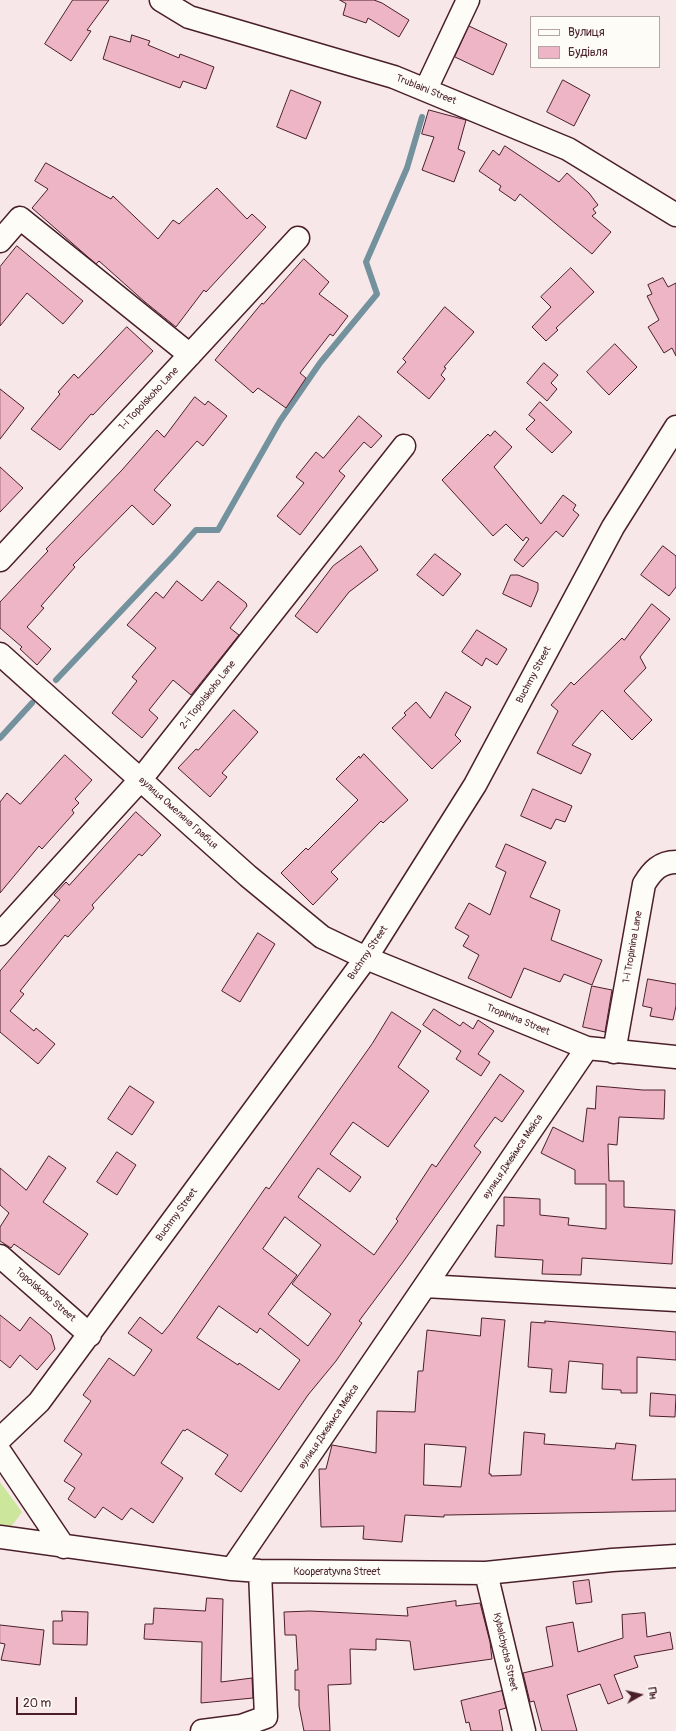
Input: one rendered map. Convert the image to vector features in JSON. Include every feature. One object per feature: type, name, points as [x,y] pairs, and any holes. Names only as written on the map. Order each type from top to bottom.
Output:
[{"type":"street","name":"Trublaini Street","points":[[161,0],[189,17],[394,77],[568,149],[676,215]]},
{"type":"street","points":[[426,90],[468,0]]},
{"type":"street","points":[[0,241],[20,218],[190,355]]},
{"type":"street","name":"1-i Topolskoho Lane","points":[[0,560],[298,238]]},
{"type":"street","name":"Buchmy Street","points":[[0,1439],[39,1402],[90,1335],[366,958],[475,785],[613,527],[676,427]]},
{"type":"street","name":"2-i Topolskoho Lane","points":[[0,934],[141,779],[404,446]]},
{"type":"street","name":"вулиця Омеляна Грабця","points":[[0,654],[248,876],[322,937],[366,958]]},
{"type":"street","name":"1-i Tropinina Lane","points":[[614,1052],[644,884],[652,870],[668,862],[676,862]]},
{"type":"street","name":"Tropinina Street","points":[[366,958],[587,1048],[614,1052],[676,1056]]},
{"type":"street","name":"вулиця Джеймса Мейса","points":[[232,1569],[587,1048]]},
{"type":"street","name":"Topolskoho Street","points":[[0,1256],[90,1335]]},
{"type":"street","points":[[425,1286],[676,1300]]},
{"type":"street","points":[[0,1452],[64,1547]]},
{"type":"street","name":"Kooperatyvna Street","points":[[0,1537],[232,1569],[260,1571],[486,1572],[612,1560],[676,1556]]},
{"type":"street","points":[[202,1731],[266,1724],[260,1571]]},
{"type":"street","name":"Kybalchycha Street","points":[[486,1572],[524,1731]]},
{"type":"green space","points":[[0,1482],[22,1512],[11,1527],[0,1525]]},
{"type":"building","points":[[73,0],[109,0],[87,30],[91,31],[71,61],[45,44]]},
{"type":"building","points":[[340,0],[374,0],[382,3],[409,20],[399,37],[368,18],[366,23],[343,15],[346,4]]},
{"type":"building","points":[[469,26],[507,44],[493,75],[455,57]]},
{"type":"building","points":[[132,35],[150,41],[148,45],[179,58],[180,54],[214,67],[206,89],[183,81],[180,88],[103,59],[110,36],[130,42]]},
{"type":"building","points":[[563,80],[590,95],[574,126],[547,112]]},
{"type":"building","points":[[291,90],[321,102],[306,139],[277,127]]},
{"type":"building","points":[[429,110],[466,120],[458,149],[465,152],[454,182],[422,170],[434,137],[422,134]]},
{"type":"building","points":[[505,146],[559,182],[567,173],[589,193],[598,205],[593,209],[596,213],[592,216],[611,232],[592,254],[520,194],[515,201],[499,190],[501,186],[479,171],[493,150],[499,155]]},
{"type":"building","points":[[46,163],[111,199],[113,196],[158,239],[173,220],[179,224],[217,188],[247,219],[252,214],[266,227],[206,292],[204,290],[176,327],[99,261],[96,264],[32,208],[48,189],[35,181]]},
{"type":"building","points":[[17,246],[83,301],[63,324],[27,293],[0,326],[0,267]]},
{"type":"building","points":[[304,259],[329,282],[319,294],[348,316],[333,336],[330,334],[300,373],[306,378],[286,408],[258,388],[253,393],[215,360],[262,303],[263,304]]},
{"type":"building","points":[[571,268],[594,292],[556,328],[558,330],[546,341],[532,327],[551,307],[541,297]]},
{"type":"building","points":[[663,278],[668,287],[676,283],[676,356],[672,348],[664,353],[648,327],[659,320],[647,296],[652,294],[648,285]]},
{"type":"building","points":[[445,307],[474,332],[444,367],[446,368],[441,375],[445,379],[429,399],[397,372],[406,362],[403,359]]},
{"type":"building","points":[[127,327],[153,351],[93,415],[91,414],[60,450],[31,429],[60,394],[58,392],[74,374],[78,378]]},
{"type":"building","points":[[615,344],[637,367],[609,395],[587,372]]},
{"type":"building","points":[[544,363],[558,375],[551,383],[557,389],[547,401],[527,383]]},
{"type":"building","points":[[0,389],[24,408],[0,439]]},
{"type":"building","points":[[195,397],[205,405],[208,401],[227,416],[203,446],[197,441],[154,490],[171,505],[153,525],[132,505],[73,565],[75,567],[41,606],[44,608],[27,627],[51,649],[37,665],[20,649],[22,647],[0,628],[0,602],[48,551],[46,549],[122,470],[157,430],[164,437]]},
{"type":"building","points":[[540,402],[572,432],[552,453],[526,429],[535,420],[529,415]]},
{"type":"building","points":[[359,416],[382,436],[371,448],[364,442],[339,471],[345,476],[300,535],[277,516],[304,483],[296,477],[316,452],[323,458]]},
{"type":"building","points":[[495,431],[512,447],[494,467],[541,524],[563,495],[576,505],[573,510],[579,515],[563,537],[556,531],[523,567],[514,560],[529,539],[526,537],[523,541],[506,524],[493,536],[442,480],[488,434],[490,436]]},
{"type":"building","points":[[0,467],[23,488],[0,512]]},
{"type":"building","points":[[361,546],[378,570],[349,592],[317,633],[295,616],[333,566]]},
{"type":"building","points":[[663,546],[676,556],[676,587],[669,596],[641,575]]},
{"type":"building","points":[[435,554],[461,574],[443,596],[417,575]]},
{"type":"building","points":[[511,575],[518,575],[538,583],[538,590],[531,607],[503,594]]},
{"type":"building","points":[[177,581],[202,601],[218,581],[246,603],[247,606],[230,628],[239,635],[191,695],[173,680],[149,710],[158,718],[142,738],[112,713],[137,681],[132,677],[156,648],[127,625],[156,592],[163,598]]},
{"type":"building","points":[[652,604],[670,619],[640,657],[646,668],[624,691],[652,720],[632,740],[602,710],[572,745],[591,754],[581,774],[537,753],[558,711],[551,705],[571,682],[574,685],[622,638],[624,640]]},
{"type":"building","points":[[477,630],[507,649],[497,665],[486,658],[482,666],[462,652]]},
{"type":"building","points":[[446,692],[471,707],[455,735],[461,741],[432,769],[392,728],[406,715],[404,713],[416,702],[430,718]]},
{"type":"building","points":[[234,710],[258,732],[222,773],[227,777],[210,797],[178,768],[196,749],[198,750]]},
{"type":"building","points":[[364,754],[408,800],[383,823],[381,821],[331,872],[338,879],[313,905],[281,873],[306,848],[308,850],[358,800],[336,779],[359,756],[360,758]]},
{"type":"building","points":[[65,755],[92,780],[75,799],[79,803],[72,810],[74,813],[42,849],[39,846],[0,893],[0,802],[7,793],[20,804]]},
{"type":"building","points":[[533,789],[572,806],[565,822],[556,819],[551,829],[521,816]]},
{"type":"building","points":[[136,812],[161,835],[142,856],[139,854],[92,905],[94,908],[68,937],[65,935],[20,991],[24,994],[10,1011],[34,1031],[36,1028],[55,1044],[38,1064],[0,1032],[0,971],[60,900],[54,895],[66,882],[69,885]]},
{"type":"building","points":[[506,844],[546,862],[530,897],[560,910],[551,940],[602,960],[592,985],[564,974],[560,982],[524,968],[511,998],[468,978],[479,955],[463,946],[469,936],[455,928],[469,903],[490,915],[506,872],[496,867]]},
{"type":"building","points":[[258,933],[275,944],[240,1002],[222,991]]},
{"type":"building","points":[[648,979],[676,984],[676,1006],[673,1020],[650,1016],[652,1008],[643,1006]]},
{"type":"building","points":[[592,986],[612,990],[605,1032],[583,1027]]},
{"type":"building","points":[[434,1009],[460,1026],[463,1022],[473,1029],[478,1020],[494,1031],[478,1054],[490,1062],[481,1076],[456,1059],[461,1051],[423,1025]]},
{"type":"building","points":[[392,1012],[421,1031],[398,1067],[429,1091],[388,1147],[353,1122],[330,1154],[361,1177],[350,1192],[318,1168],[298,1197],[374,1255],[398,1221],[396,1219],[432,1164],[436,1167],[500,1074],[524,1091],[502,1122],[495,1117],[474,1146],[481,1152],[359,1321],[362,1323],[336,1361],[308,1395],[241,1492],[215,1474],[228,1455],[187,1429],[185,1431],[183,1430],[161,1463],[183,1478],[153,1523],[131,1508],[122,1520],[103,1507],[95,1518],[68,1499],[75,1488],[64,1481],[82,1454],[64,1441],[91,1401],[83,1395],[109,1358],[134,1376],[152,1350],[128,1333],[140,1317],[162,1334],[266,1187],[269,1189],[372,1044]],"holes":[[[285,1217],[321,1245],[292,1284],[331,1314],[308,1346],[268,1314],[297,1275],[263,1249]],[[219,1306],[257,1333],[260,1328],[300,1360],[279,1390],[239,1363],[238,1365],[197,1338]]]},
{"type":"building","points":[[130,1086],[154,1102],[132,1135],[108,1119]]},
{"type":"building","points":[[597,1086],[643,1090],[665,1090],[664,1119],[619,1117],[617,1145],[608,1144],[609,1181],[624,1181],[624,1207],[675,1210],[672,1264],[582,1258],[581,1275],[542,1274],[543,1260],[495,1257],[497,1225],[504,1226],[504,1197],[540,1199],[540,1215],[569,1218],[568,1225],[606,1229],[606,1184],[575,1184],[575,1170],[541,1153],[553,1127],[583,1142],[587,1108],[595,1109]]},
{"type":"building","points":[[117,1152],[136,1165],[117,1195],[97,1182]]},
{"type":"building","points":[[49,1156],[66,1168],[43,1202],[88,1234],[59,1275],[14,1244],[11,1248],[0,1241],[0,1227],[9,1213],[0,1205],[0,1168],[26,1190]]},
{"type":"building","points":[[0,1315],[20,1331],[30,1317],[51,1335],[55,1349],[37,1370],[20,1355],[10,1368],[0,1360]]},
{"type":"building","points":[[482,1318],[505,1320],[489,1474],[491,1474],[491,1476],[521,1475],[524,1432],[545,1434],[544,1444],[615,1449],[616,1443],[636,1445],[632,1480],[676,1479],[676,1511],[444,1515],[444,1517],[405,1515],[402,1542],[363,1539],[364,1526],[321,1527],[319,1469],[326,1469],[332,1445],[376,1453],[377,1411],[415,1412],[418,1371],[423,1371],[427,1330],[480,1336]],"holes":[[[425,1444],[466,1447],[461,1487],[424,1485]]]},
{"type":"building","points":[[545,1321],[676,1332],[676,1360],[637,1357],[637,1393],[621,1393],[621,1390],[602,1389],[603,1364],[569,1361],[566,1393],[550,1392],[552,1369],[528,1367],[531,1322],[545,1323]]},
{"type":"building","points":[[651,1393],[676,1395],[675,1417],[650,1416]]},
{"type":"building","points":[[589,1580],[592,1602],[576,1604],[573,1582]]},
{"type":"building","points":[[207,1598],[223,1599],[221,1682],[252,1678],[253,1698],[201,1703],[202,1642],[144,1639],[145,1624],[153,1624],[154,1608],[205,1611]]},
{"type":"building","points":[[456,1601],[456,1606],[480,1603],[490,1642],[492,1659],[414,1670],[410,1641],[376,1639],[376,1650],[350,1649],[351,1684],[328,1685],[330,1731],[304,1731],[299,1706],[299,1690],[295,1690],[295,1670],[298,1670],[296,1635],[285,1635],[284,1612],[310,1611],[408,1616],[407,1608]]},
{"type":"building","points":[[62,1611],[88,1612],[87,1645],[53,1644],[53,1621],[62,1621]]},
{"type":"building","points":[[645,1613],[647,1637],[670,1632],[673,1649],[634,1656],[638,1667],[614,1675],[623,1698],[608,1704],[600,1684],[567,1695],[577,1731],[542,1731],[534,1701],[530,1702],[523,1673],[553,1666],[546,1627],[573,1622],[578,1652],[623,1638],[622,1615]]},
{"type":"building","points":[[0,1625],[44,1630],[40,1665],[1,1660],[5,1644],[0,1643]]},
{"type":"building","points":[[502,1691],[506,1708],[499,1710],[503,1731],[471,1731],[469,1722],[466,1723],[461,1701]]},
{"type":"waterway","points":[[56,680],[196,530],[218,530],[280,421],[320,363],[377,294],[366,262],[407,168],[422,117]]},
{"type":"waterway","points":[[0,738],[32,703]]}]
